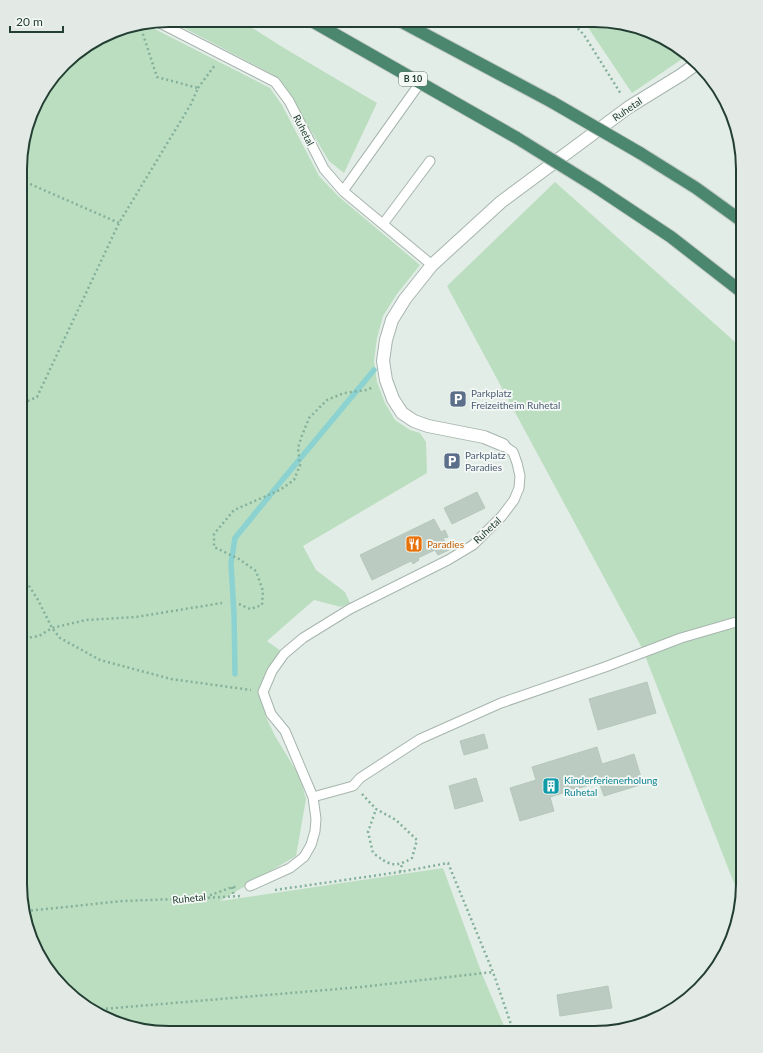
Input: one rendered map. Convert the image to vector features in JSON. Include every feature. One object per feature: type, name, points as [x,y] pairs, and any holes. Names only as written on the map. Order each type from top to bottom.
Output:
[{"type":"highway","name":"B 10","points":[[322,27],[517,138],[596,186],[671,238],[736,289]]},
{"type":"highway","points":[[411,27],[552,102],[640,153],[696,188],[736,217]]},
{"type":"street","name":"Ruhetal","points":[[503,445],[484,437],[414,422],[402,413],[393,399],[386,380],[384,361],[386,340],[392,320],[405,299],[432,265],[501,202],[629,106],[692,67]]},
{"type":"lane","name":"Ruhetal","points":[[168,27],[275,82],[289,101],[324,169],[344,191],[432,265]]},
{"type":"lane","points":[[344,191],[420,83]]},
{"type":"lane","points":[[383,224],[430,162]]},
{"type":"lane","name":"Ruhetal","points":[[263,692],[272,671],[284,654],[303,638],[350,609],[448,560],[473,545],[502,516],[514,500],[519,488],[520,476],[513,452],[503,445]]},
{"type":"lane","points":[[313,797],[354,786],[360,778],[420,739],[494,706],[605,667],[681,638],[736,622]]},
{"type":"lane","points":[[250,886],[290,868],[304,857],[312,845],[316,819],[313,797],[285,731],[271,714],[263,692]]},
{"type":"path","points":[[577,27],[584,35],[629,106]]},
{"type":"path","points":[[142,30],[157,77],[198,88]]},
{"type":"path","points":[[27,400],[37,397],[119,224],[191,104],[198,88],[223,55]]},
{"type":"path","points":[[27,183],[119,224]]},
{"type":"path","points":[[239,604],[250,609],[262,605],[263,591],[256,571],[238,559],[214,547],[214,534],[234,510],[280,490],[294,480],[300,465],[298,448],[309,418],[327,400],[344,393],[367,390],[386,380]]},
{"type":"path","points":[[27,583],[38,600],[52,628],[60,638],[100,660],[171,678],[263,692]]},
{"type":"path","points":[[27,638],[39,636],[52,628],[86,620],[136,617],[222,603]]},
{"type":"path","points":[[354,786],[376,809],[396,820],[417,840],[412,858],[402,864],[388,864],[373,853],[368,832],[376,809]]},
{"type":"path","points":[[273,891],[400,872],[448,863],[493,972],[512,1026]]},
{"type":"path","points":[[400,872],[402,864]]},
{"type":"path","name":"Ruhetal","points":[[30,911],[123,901],[203,898],[232,887],[250,886]]},
{"type":"path","points":[[232,887],[234,897]]},
{"type":"path","points":[[203,898],[242,896]]},
{"type":"path","points":[[102,1009],[361,987],[493,972]]},
{"type":"green space","points":[[182,27],[251,27],[377,103],[344,173],[329,161],[279,78]]},
{"type":"green space","points":[[588,27],[613,28],[631,32],[657,42],[683,58],[632,93]]},
{"type":"green space","points":[[152,28],[270,88],[282,105],[319,176],[338,196],[420,265],[397,294],[383,316],[377,338],[374,361],[377,382],[385,403],[395,420],[410,430],[420,433],[426,442],[427,473],[303,546],[316,570],[345,592],[350,603],[341,607],[314,600],[267,641],[281,651],[267,669],[260,687],[266,717],[275,736],[300,777],[306,799],[296,856],[220,901],[443,868],[482,974],[504,1026],[160,1026],[123,1018],[98,1007],[82,997],[56,971],[38,938],[32,921],[27,893],[27,160],[35,123],[46,98],[56,82],[82,56],[115,38],[132,32]]},
{"type":"green space","points":[[555,182],[736,343],[736,888],[642,648],[447,286]]},
{"type":"building","points":[[477,492],[485,508],[452,524],[444,508]]},
{"type":"building","name":"Paradies","points":[[434,519],[441,532],[445,530],[448,537],[443,538],[449,550],[438,555],[435,550],[418,558],[419,560],[413,564],[411,561],[372,580],[360,555]]},
{"type":"building","points":[[647,682],[656,713],[598,730],[589,699]]},
{"type":"building","points":[[484,734],[488,748],[464,755],[460,741]]},
{"type":"building","name":"Kinderferienerholung Ruhetal","points":[[597,747],[602,764],[634,754],[643,784],[604,796],[599,782],[550,797],[554,811],[520,821],[510,788],[536,780],[532,767]]},
{"type":"building","points":[[476,778],[483,801],[455,809],[449,786]]},
{"type":"building","points":[[608,986],[612,1008],[560,1016],[557,995]]},
{"type":"waterway","points":[[235,674],[231,563],[235,538],[374,370]]},
{"type":"place","name":"Parkplatz Freizeitheim Ruhetal","points":[[458,399]]},
{"type":"place","name":"Parkplatz Paradies","points":[[452,461]]},
{"type":"place","name":"Paradies","points":[[414,544]]},
{"type":"place","name":"Kinderferienerholung Ruhetal","points":[[551,786]]}]
